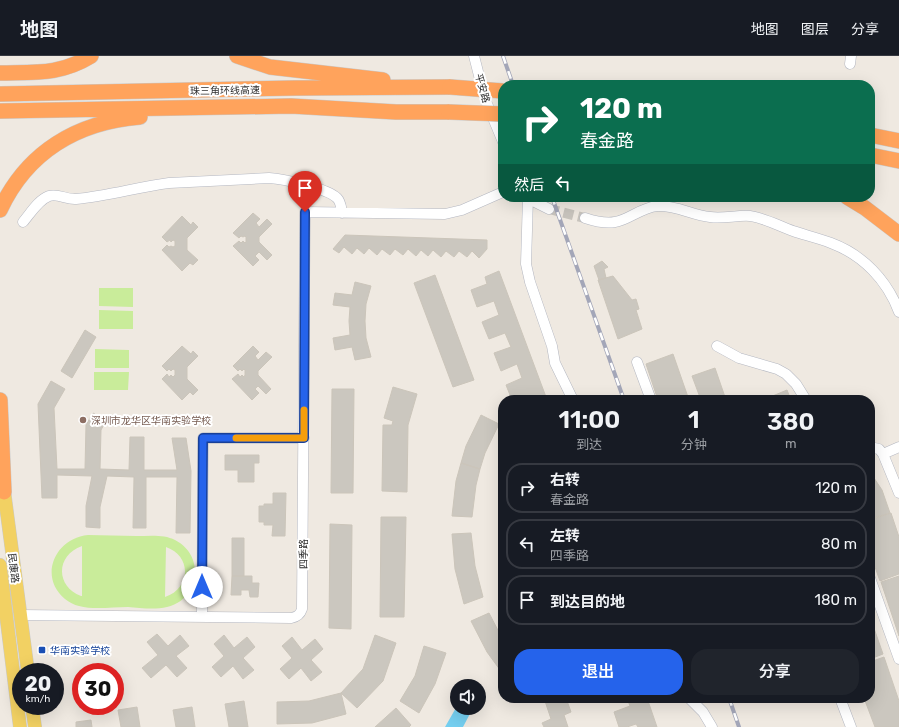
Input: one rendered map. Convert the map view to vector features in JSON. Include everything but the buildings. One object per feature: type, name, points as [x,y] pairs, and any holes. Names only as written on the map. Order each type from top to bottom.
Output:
[{"type":"highway","points":[[0,73],[46,72],[63,69],[78,64],[91,56]]},
{"type":"highway","points":[[237,56],[270,67],[450,87],[498,91]]},
{"type":"highway","name":"珠三角环线高速","points":[[0,94],[296,88],[450,87]]},
{"type":"highway","name":"珠三角环线高速","points":[[0,111],[291,106],[396,112],[498,114]]},
{"type":"highway","points":[[0,210],[13,187],[27,168],[49,148],[71,134],[95,125],[124,118],[155,116],[396,112]]},
{"type":"highway","points":[[875,137],[899,141]]},
{"type":"highway","points":[[875,156],[899,161]]},
{"type":"highway","points":[[855,202],[899,234]]},
{"type":"highway","points":[[0,400],[4,492]]},
{"type":"main road","name":"民康路","points":[[0,465],[27,663]]},
{"type":"main road","name":"民康路","points":[[1,570],[20,727]]},
{"type":"main road","points":[[1,570],[15,574]]},
{"type":"main road","points":[[33,715],[35,727]]},
{"type":"street","name":"平安路","points":[[474,56],[485,99],[498,130]]},
{"type":"street","points":[[24,222],[38,204],[49,196],[55,195],[73,199],[100,196],[169,183],[269,178],[280,179],[329,193],[340,202],[342,213],[454,213],[498,194]]},
{"type":"street","points":[[528,202],[526,264],[530,282],[552,346],[555,363],[570,395]]},
{"type":"street","points":[[535,202],[549,209]]},
{"type":"street","points":[[585,218],[607,223],[617,222],[648,208],[658,206],[671,207],[700,216],[713,218],[750,216],[763,219],[792,231],[831,243],[861,259],[873,269],[889,290],[899,312]]},
{"type":"street","name":"四季路","points":[[20,615],[295,618],[301,613],[304,438],[305,212],[342,213]]},
{"type":"street","points":[[717,346],[739,358],[777,369],[786,374],[796,384],[803,395]]},
{"type":"street","points":[[637,362],[649,395]]},
{"type":"street","points":[[202,617],[203,438],[304,438]]},
{"type":"street","points":[[883,454],[899,447]]},
{"type":"street","points":[[875,448],[879,449],[883,454],[899,493]]},
{"type":"street","points":[[875,592],[899,659]]},
{"type":"street","points":[[694,703],[703,712],[712,727]]},
{"type":"street","points":[[842,703],[851,727]]},
{"type":"green space","points":[[99,288],[133,288],[133,307],[99,306]]},
{"type":"green space","points":[[99,310],[133,311],[133,329],[99,329]]},
{"type":"green space","points":[[95,349],[129,350],[129,368],[95,368]]},
{"type":"green space","points":[[94,372],[129,372],[128,390],[94,390]]},
{"type":"green space","points":[[88,535],[156,536],[171,538],[183,546],[192,557],[195,571],[193,586],[181,601],[174,605],[162,608],[97,608],[75,605],[65,599],[57,590],[53,580],[52,570],[54,560],[59,551],[67,543],[76,538]],"holes":[[[82,546],[82,596],[81,596],[67,585],[63,578],[62,571],[63,563],[67,556],[73,550]],[[166,547],[174,551],[180,557],[184,564],[185,572],[184,580],[180,587],[174,593],[165,597]]]},
{"type":"water","points":[[452,715],[469,715],[463,727],[445,727]]},
{"type":"tunnel","points":[[549,209],[585,218]]},
{"type":"railway","points":[[503,56],[511,80]]},
{"type":"railway","points":[[554,202],[622,395]]},
{"type":"railway","points":[[731,703],[739,727]]},
{"type":"slow traffic","points":[[236,438],[304,438],[304,410]]},
{"type":"place","name":"深圳市龙华区华南实验学校","points":[[83,420]]},
{"type":"place","name":"华南实验学校","points":[[42,650]]},
{"type":"route","points":[[202,587],[203,438],[304,438],[305,212]]}]
